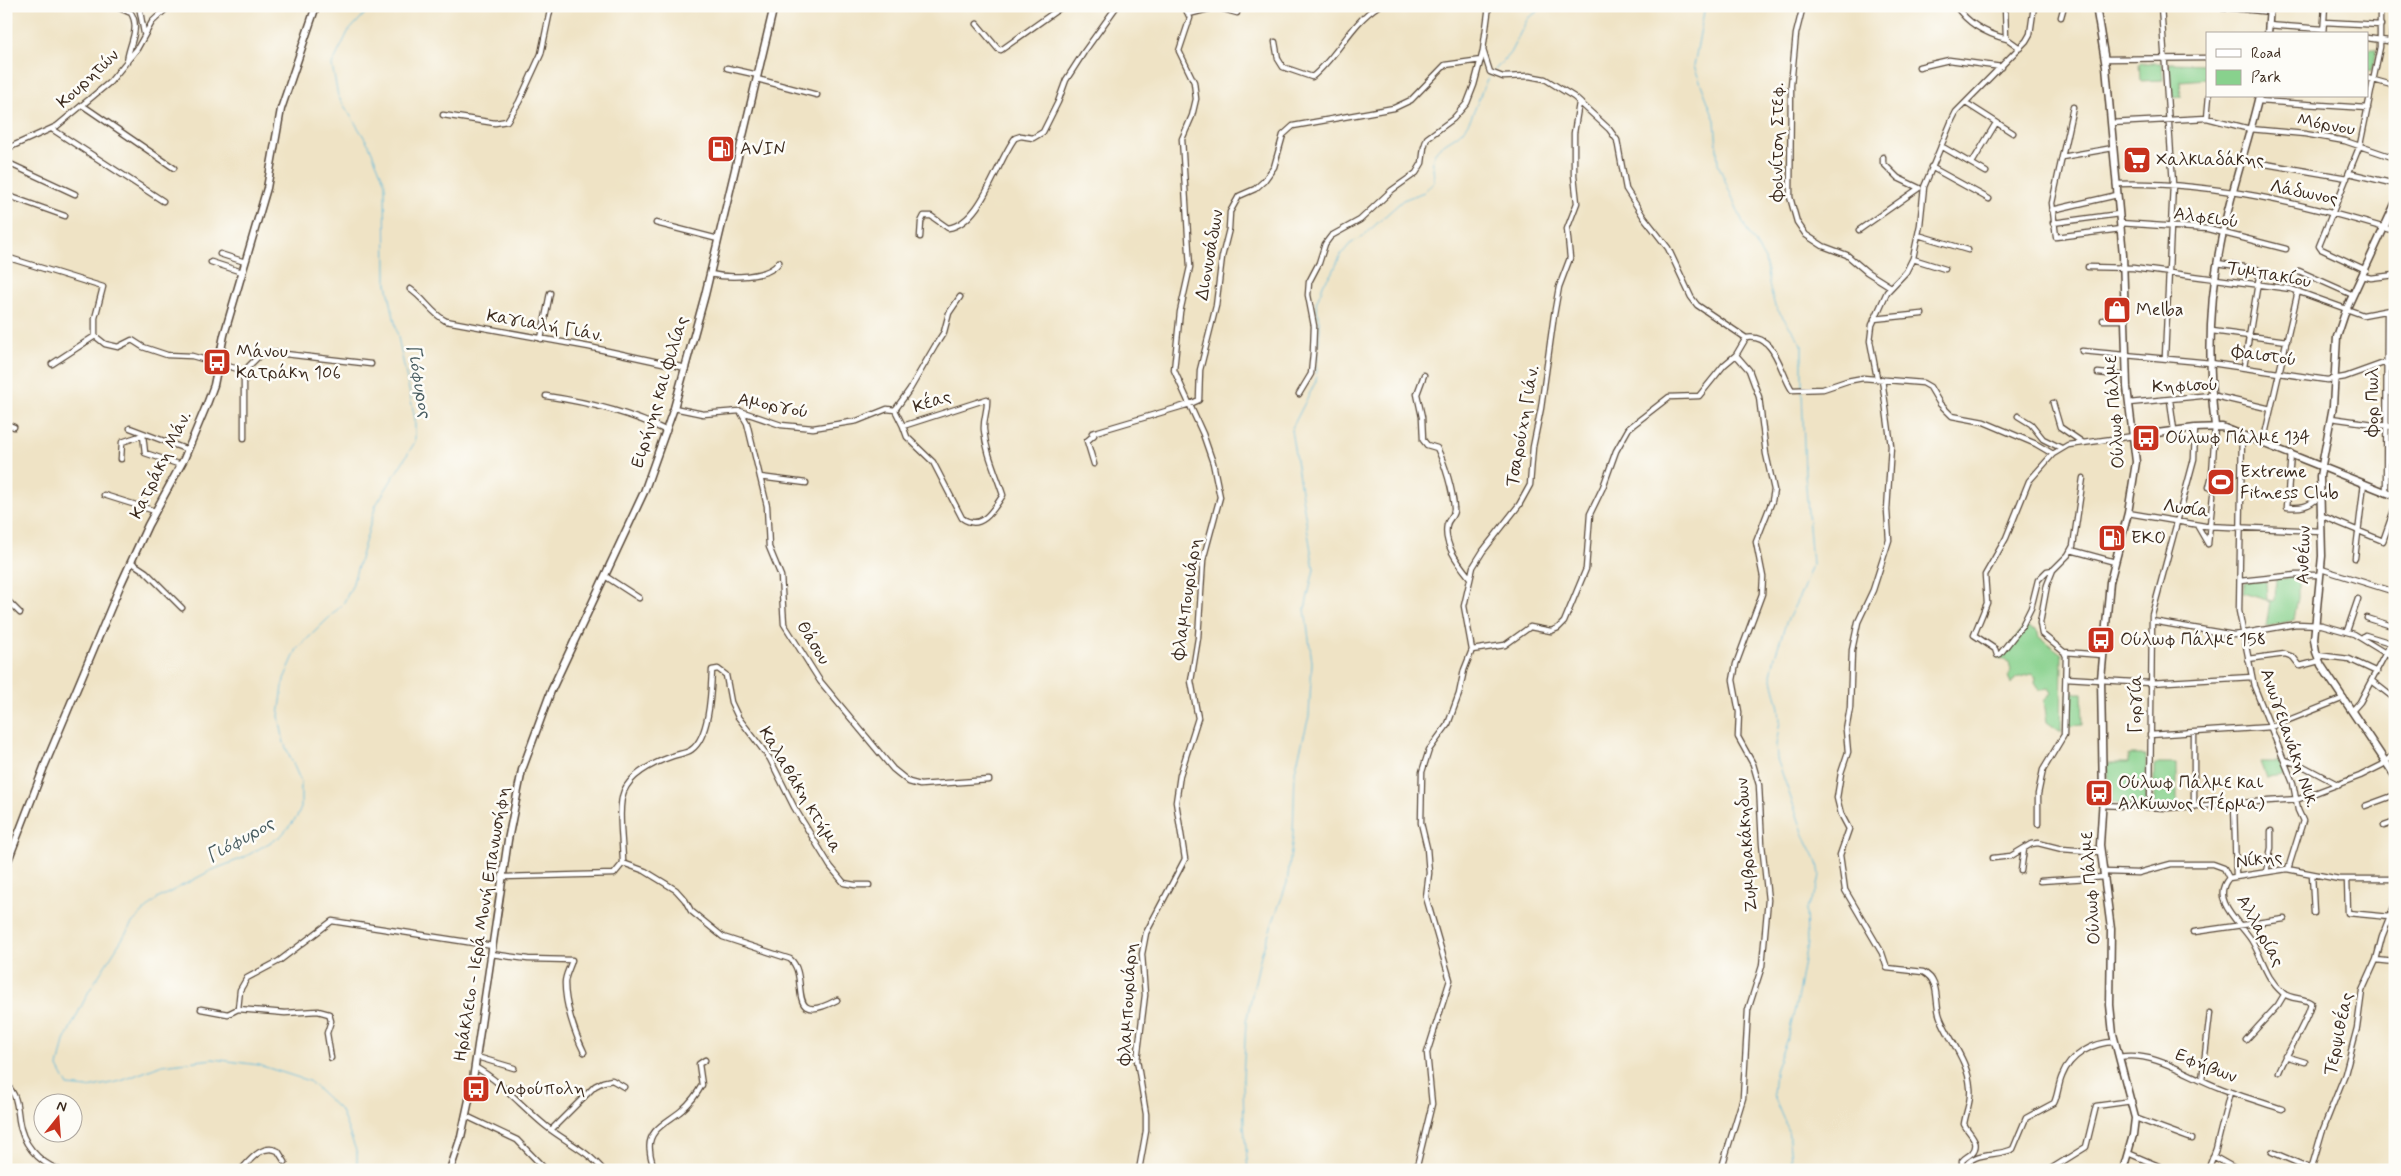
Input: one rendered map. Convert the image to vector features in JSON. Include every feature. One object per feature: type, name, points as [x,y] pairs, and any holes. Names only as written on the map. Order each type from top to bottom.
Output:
[{"type":"street","points":[[114,6],[131,14],[134,22],[135,32],[128,52],[127,62]]},
{"type":"street","points":[[139,6],[144,37]]},
{"type":"street","name":"Κουρητών","points":[[6,149],[52,129],[110,82],[127,62],[152,22],[170,6]]},
{"type":"street","name":"Κατράκη Μάν.","points":[[6,866],[44,767],[131,562],[155,511],[181,465],[207,404],[224,334],[268,182],[281,108],[316,6]]},
{"type":"street","points":[[443,115],[494,123],[503,123],[509,119],[539,58],[551,6]]},
{"type":"street","name":"Ειρήνης και Φιλίας","points":[[522,770],[548,700],[644,492],[667,430],[686,368],[710,274],[774,6]]},
{"type":"street","points":[[977,24],[1001,50],[1063,6]]},
{"type":"street","points":[[920,236],[921,222],[924,216],[931,216],[948,228],[954,227],[966,218],[976,208],[1015,138],[1021,136],[1033,138],[1043,132],[1058,102],[1066,80],[1117,6]]},
{"type":"street","points":[[1184,6],[1189,14],[1216,7],[1237,13]]},
{"type":"street","points":[[1275,42],[1278,59],[1283,67],[1312,77],[1362,18],[1378,6]]},
{"type":"street","points":[[1299,394],[1311,374],[1313,353],[1314,326],[1308,295],[1309,282],[1319,263],[1325,244],[1331,236],[1360,220],[1392,190],[1416,173],[1422,163],[1427,138],[1454,120],[1467,103],[1483,50],[1490,6]]},
{"type":"street","name":"Φοινίτση Στεφ.","points":[[1803,6],[1796,34],[1791,85],[1790,194],[1794,214],[1800,228],[1809,238],[1847,255],[1867,272],[1891,287]]},
{"type":"street","points":[[1956,6],[1963,16],[1973,24],[2007,39],[2020,48]]},
{"type":"street","points":[[2005,6],[2007,39]]},
{"type":"street","points":[[2034,6],[2030,34],[2020,48],[1953,117],[1921,189],[1918,235],[1913,259],[1906,272],[1891,287],[1874,319],[1870,338],[1880,379],[1891,446],[1887,510],[1889,540],[1873,590],[1862,610],[1854,641],[1846,730],[1848,754],[1840,778],[1838,798],[1840,811],[1849,829],[1840,858],[1845,890],[1882,953],[1887,968],[1925,973],[1935,987],[1940,1018],[1964,1063],[1970,1084],[1969,1106],[1964,1124],[1974,1137],[1976,1144],[1973,1152],[1962,1161],[1965,1168],[1971,1161],[1980,1157],[2013,1149],[2028,1116],[2054,1103],[2062,1076],[2071,1061],[2095,1044],[2115,1042]]},
{"type":"street","points":[[2061,17],[2064,6]]},
{"type":"street","name":"Ούλωφ Πάλμε","points":[[2096,6],[2105,59],[2118,195],[2124,268],[2127,376],[2136,467],[2128,513],[2108,593],[2101,679],[2102,805],[2100,852],[2111,929],[2110,988],[2115,1042],[2135,1118],[2123,1170]]},
{"type":"street","points":[[2161,6],[2173,184],[2165,357]]},
{"type":"street","points":[[2213,6],[2270,9],[2268,32]]},
{"type":"street","points":[[2268,25],[2323,31],[2325,6]]},
{"type":"street","points":[[2380,6],[2381,39],[2360,145],[2319,247],[2370,278],[2395,275]]},
{"type":"street","points":[[2368,38],[2393,42],[2395,6]]},
{"type":"street","name":"Φλαμπουριάρη","points":[[1139,1170],[1146,1131],[1146,1114],[1137,1060],[1145,995],[1142,954],[1146,933],[1186,860],[1176,802],[1180,775],[1198,718],[1191,681],[1198,638],[1202,565],[1220,497],[1213,463],[1190,404],[1174,370],[1180,312],[1190,267],[1182,149],[1185,130],[1194,108],[1196,91],[1179,51],[1189,23],[1189,14]]},
{"type":"street","points":[[2324,22],[2381,24]]},
{"type":"street","points":[[1483,50],[1488,69],[1494,75],[1507,78],[1540,78],[1555,85],[1579,103],[1615,136],[1626,189],[1643,216],[1668,248],[1692,300],[1746,338],[1756,338],[1769,347],[1782,366],[1790,387],[1796,391],[1826,389],[1856,379],[1880,379],[1925,384],[1943,408],[1952,416],[1984,422],[2036,444],[2053,454]]},
{"type":"street","points":[[2105,59],[2206,58]]},
{"type":"street","name":"Διονυσάδων","points":[[1190,404],[1199,400],[1200,370],[1216,306],[1222,257],[1229,229],[1230,212],[1236,200],[1260,186],[1271,172],[1278,157],[1281,138],[1287,130],[1293,126],[1394,108],[1411,100],[1445,65],[1480,60]]},
{"type":"street","points":[[1919,68],[1946,60],[2002,67]]},
{"type":"street","points":[[727,68],[817,96]]},
{"type":"street","points":[[2368,78],[2395,86]]},
{"type":"street","points":[[2207,118],[2209,98]]},
{"type":"street","points":[[2209,486],[2212,475],[2215,426],[2211,396],[2211,362],[2217,263],[2223,232],[2259,99],[2368,108]]},
{"type":"street","name":"Τσαρούχη Γιάν.","points":[[1472,650],[1464,606],[1470,578],[1477,559],[1520,505],[1530,485],[1533,447],[1542,408],[1554,316],[1560,287],[1570,258],[1567,229],[1577,203],[1574,175],[1574,133],[1579,103]]},
{"type":"street","points":[[1966,103],[2013,133]]},
{"type":"street","points":[[82,105],[174,168]]},
{"type":"street","points":[[2073,107],[2052,210],[2053,223],[2119,214]]},
{"type":"street","name":"Μόρνου","points":[[2111,123],[2207,118],[2250,129],[2306,134],[2360,145],[2395,158]]},
{"type":"street","points":[[1972,163],[1996,123]]},
{"type":"street","points":[[52,129],[163,201]]},
{"type":"street","points":[[1941,146],[1986,172]]},
{"type":"street","points":[[2062,157],[2113,148]]},
{"type":"street","points":[[1883,157],[1883,163],[1898,178],[1921,189]]},
{"type":"street","points":[[2242,160],[2348,175],[2395,184]]},
{"type":"street","points":[[6,162],[75,194]]},
{"type":"street","points":[[1931,167],[1989,199]]},
{"type":"street","name":"Λάδωνος","points":[[2116,184],[2173,184],[2233,193],[2332,212],[2395,230]]},
{"type":"street","points":[[1859,230],[1921,189]]},
{"type":"street","points":[[6,195],[65,216]]},
{"type":"street","points":[[2052,210],[2118,195]]},
{"type":"street","name":"Ανθέων","points":[[2394,206],[2346,310],[2336,337],[2331,418],[2321,465],[2319,497],[2321,572],[2314,624],[2314,645],[2318,658],[2395,776]]},
{"type":"street","points":[[656,223],[718,239]]},
{"type":"street","name":"Αλφειού","points":[[2053,223],[2056,237],[2120,226],[2172,226],[2223,232],[2286,248]]},
{"type":"street","points":[[1918,235],[1968,250]]},
{"type":"street","points":[[220,254],[245,262]]},
{"type":"street","points":[[6,257],[103,287],[95,318],[95,336]]},
{"type":"street","points":[[1913,259],[1945,269]]},
{"type":"street","points":[[211,262],[242,272]]},
{"type":"street","points":[[710,274],[726,277],[745,276],[775,268],[779,262]]},
{"type":"street","points":[[2217,263],[2259,270],[2261,274],[2244,367]]},
{"type":"street","name":"Τυμπακίου","points":[[2088,267],[2124,268],[2170,273],[2298,291],[2363,316],[2395,309]]},
{"type":"street","points":[[2299,271],[2353,295]]},
{"type":"street","name":"Καγιαλή Γιάν.","points":[[410,290],[424,299],[446,321],[686,368]]},
{"type":"street","points":[[2263,443],[2281,372],[2298,291]]},
{"type":"street","points":[[541,339],[550,293]]},
{"type":"street","points":[[895,410],[931,355],[944,332],[949,313],[960,297]]},
{"type":"street","name":"Φορ Πωλ","points":[[2386,492],[2387,312]]},
{"type":"street","points":[[1874,319],[1922,314]]},
{"type":"street","points":[[2103,320],[2126,320]]},
{"type":"street","points":[[2212,331],[2288,341]]},
{"type":"street","points":[[52,364],[95,336]]},
{"type":"street","points":[[95,336],[106,344],[118,347],[132,340],[143,347],[166,355],[192,356],[238,369],[242,373],[244,438]]},
{"type":"street","points":[[1416,1170],[1432,1104],[1427,1053],[1450,980],[1426,897],[1428,874],[1427,848],[1421,823],[1422,772],[1429,750],[1448,724],[1460,694],[1464,670],[1472,650],[1505,644],[1530,627],[1551,631],[1562,625],[1586,569],[1589,517],[1625,432],[1636,421],[1666,399],[1676,395],[1692,398],[1699,396],[1724,365],[1736,355],[1746,338]]},
{"type":"street","name":"Φαιστού","points":[[2082,351],[2211,362],[2334,380],[2395,359]]},
{"type":"street","points":[[242,373],[260,355],[268,352],[371,364]]},
{"type":"street","name":"Ζυμβρακάκηδων","points":[[1721,1170],[1743,1098],[1748,1010],[1763,959],[1768,900],[1762,844],[1759,785],[1753,764],[1738,737],[1739,712],[1733,680],[1738,658],[1762,594],[1763,577],[1757,555],[1756,540],[1772,501],[1774,490],[1766,454],[1762,414],[1757,391],[1746,366],[1736,355]]},
{"type":"street","points":[[2098,373],[2127,376]]},
{"type":"street","points":[[1424,375],[1416,394],[1422,417],[1423,440],[1427,445],[1437,448],[1446,477],[1452,485],[1454,514],[1447,526],[1448,540],[1454,557],[1470,578]]},
{"type":"street","points":[[546,396],[616,412],[647,421],[667,430]]},
{"type":"street","name":"Κηφισού","points":[[2129,402],[2211,396],[2271,409]]},
{"type":"street","name":"Κέας","points":[[895,410],[907,437],[933,462],[962,518],[967,522],[976,523],[983,520],[1004,495],[992,468],[984,429],[984,418],[988,410],[987,399],[903,426]]},
{"type":"street","points":[[2170,400],[2174,430]]},
{"type":"street","points":[[2053,402],[2060,427],[2082,442]]},
{"type":"street","points":[[1094,464],[1087,441],[1094,435],[1092,433],[1190,404]]},
{"type":"street","name":"Αμοργού","points":[[674,408],[703,414],[740,411],[781,425],[813,428],[857,421],[887,409],[895,410]]},
{"type":"street","name":"Θάσου","points":[[740,411],[747,423],[767,506],[769,547],[781,576],[782,618],[820,681],[893,769],[909,782],[920,785],[989,780]]},
{"type":"street","points":[[2018,416],[2031,424],[2046,441],[2061,448]]},
{"type":"street","points":[[2331,418],[2395,427]]},
{"type":"street","points":[[6,424],[14,426]]},
{"type":"street","points":[[2053,570],[2047,571],[2038,580],[2028,616],[2000,654],[1997,655],[1995,649],[1974,635],[1987,604],[1986,573],[2006,538],[2026,485],[2053,454],[2061,448],[2082,442],[2215,426],[2242,434],[2395,496]]},
{"type":"street","points":[[130,428],[143,435],[188,450]]},
{"type":"street","name":"Γοργία","points":[[2150,807],[2152,621],[2195,456],[2195,428]]},
{"type":"street","name":"Ανωγειανάκη Νικ.","points":[[2242,434],[2239,606],[2254,686],[2284,760],[2303,822],[2288,869]]},
{"type":"street","points":[[121,459],[122,442],[143,435]]},
{"type":"street","points":[[143,435],[146,453],[181,465]]},
{"type":"street","points":[[2290,453],[2287,507],[2301,508],[2309,506],[2319,497]]},
{"type":"street","points":[[760,477],[806,483]]},
{"type":"street","points":[[2083,478],[2071,550],[2053,570],[2047,585],[2040,629],[2044,636],[2064,652],[2102,655]]},
{"type":"street","points":[[2355,558],[2364,483]]},
{"type":"street","points":[[104,495],[155,511]]},
{"type":"street","points":[[2197,525],[2208,544],[2213,495]]},
{"type":"street","points":[[2320,515],[2383,541],[2395,507]]},
{"type":"street","name":"Λυσία","points":[[2128,513],[2176,523],[2210,527],[2321,531]]},
{"type":"street","points":[[2071,550],[2115,562]]},
{"type":"street","points":[[131,562],[146,572],[182,608]]},
{"type":"street","points":[[2240,581],[2321,572],[2395,592]]},
{"type":"street","points":[[605,576],[639,598]]},
{"type":"street","points":[[6,599],[20,613]]},
{"type":"street","points":[[2347,631],[2358,599]]},
{"type":"street","points":[[2367,618],[2395,627]]},
{"type":"street","points":[[2152,621],[2225,634],[2244,635],[2296,624],[2314,624],[2347,631],[2362,638],[2395,659]]},
{"type":"street","points":[[2352,712],[2358,706],[2391,644],[2365,635],[2362,638]]},
{"type":"street","points":[[2038,824],[2038,794],[2043,770],[2064,735],[2066,678],[2064,652]]},
{"type":"street","points":[[2248,659],[2285,654],[2293,657],[2300,666],[2329,655],[2349,659],[2377,672]]},
{"type":"street","name":"Καλαθάκη κτήμα","points":[[623,863],[620,806],[625,789],[640,772],[667,758],[692,750],[704,730],[709,712],[712,670],[718,669],[726,675],[731,702],[738,717],[770,759],[794,807],[830,866],[844,883],[855,886],[869,884]]},
{"type":"street","points":[[2066,678],[2150,683],[2252,677]]},
{"type":"street","points":[[2372,681],[2395,699]]},
{"type":"street","points":[[2150,735],[2271,727],[2344,698]]},
{"type":"street","points":[[2194,733],[2194,807]]},
{"type":"street","points":[[2102,805],[2194,807],[2297,799],[2339,785],[2386,762],[2395,754]]},
{"type":"street","points":[[2284,760],[2299,764],[2339,785]]},
{"type":"street","name":"Ηράκλειο - Ιερά Μονή Επανωσήφη","points":[[450,1170],[466,1116],[477,1057],[502,877],[522,770]]},
{"type":"street","points":[[2365,806],[2395,794]]},
{"type":"street","points":[[2234,804],[2236,876]]},
{"type":"street","points":[[2384,826],[2395,822]]},
{"type":"street","points":[[2266,872],[2271,848],[2271,831]]},
{"type":"street","points":[[1994,858],[2011,856],[2038,843],[2062,848],[2100,852]]},
{"type":"street","points":[[2021,871],[2024,849]]},
{"type":"street","points":[[502,877],[614,874],[623,863],[646,871],[676,890],[685,900],[691,911],[723,937],[790,958],[797,968],[800,997],[808,1007],[817,1009],[837,1000]]},
{"type":"street","name":"Νίκης","points":[[2040,881],[2104,874],[2134,873],[2172,864],[2213,864],[2224,868],[2229,878],[2288,869],[2348,879],[2395,879]]},
{"type":"street","points":[[2312,874],[2314,913]]},
{"type":"street","name":"Αλλαρίας","points":[[2229,878],[2224,886],[2228,911],[2252,941],[2267,975],[2284,994],[2311,1003],[2309,1012],[2285,1056],[2279,1072]]},
{"type":"street","points":[[2348,879],[2348,913],[2390,917]]},
{"type":"street","name":"Τερψιθέας","points":[[2311,1169],[2322,1132],[2341,1087],[2358,1021],[2361,995],[2376,960],[2395,904]]},
{"type":"street","points":[[2194,932],[2284,918]]},
{"type":"street","points":[[238,1010],[240,990],[247,978],[279,961],[332,921],[492,946]]},
{"type":"street","points":[[491,954],[528,959],[572,960],[566,975],[566,988],[574,1028],[584,1052]]},
{"type":"street","points":[[2376,960],[2395,962]]},
{"type":"street","points":[[2246,1040],[2278,1005],[2284,994]]},
{"type":"street","points":[[201,1009],[228,1014],[238,1010],[285,1013],[318,1011],[329,1014],[331,1021],[327,1033],[331,1058]]},
{"type":"street","points":[[2202,1080],[2210,1013]]},
{"type":"street","name":"Εφήβων","points":[[2119,1057],[2131,1056],[2149,1059],[2230,1092],[2282,1109]]},
{"type":"street","points":[[2285,1056],[2305,1062]]},
{"type":"street","points":[[477,1057],[514,1068]]},
{"type":"street","points":[[654,1170],[649,1150],[652,1136],[666,1119],[687,1105],[699,1090],[702,1085],[699,1064],[705,1060]]},
{"type":"street","points":[[475,1067],[493,1079],[551,1130],[590,1157],[603,1170]]},
{"type":"street","points":[[551,1130],[598,1084],[612,1080],[624,1087]]},
{"type":"street","points":[[6,1084],[16,1096],[21,1131],[28,1146],[37,1156],[59,1170]]},
{"type":"street","points":[[2208,1170],[2230,1092]]},
{"type":"street","points":[[2049,1170],[2086,1147],[2096,1106],[2132,1101]]},
{"type":"street","points":[[466,1116],[516,1140],[546,1170]]},
{"type":"street","points":[[2135,1118],[2192,1139]]},
{"type":"street","points":[[241,1170],[256,1154],[267,1150],[278,1151],[285,1162]]},
{"type":"street","points":[[2272,1152],[2311,1169]]},
{"type":"street","points":[[2128,1153],[2168,1170]]},
{"type":"street","points":[[2213,1156],[2238,1170]]},
{"type":"green space","points":[[2368,49],[2376,49],[2372,71],[2368,70]]},
{"type":"green space","points":[[2139,63],[2162,63],[2163,80],[2140,81]]},
{"type":"green space","points":[[2169,63],[2206,64],[2206,79],[2180,81],[2181,97],[2171,98]]},
{"type":"green space","points":[[2298,577],[2298,597],[2294,620],[2266,627],[2270,601],[2243,593],[2245,582],[2266,581],[2267,599],[2275,600],[2276,579]]},
{"type":"green space","points":[[2024,626],[2037,630],[2039,637],[2062,654],[2061,732],[2047,722],[2044,701],[2051,693],[2048,688],[2040,690],[2035,682],[2036,677],[2031,674],[2016,678],[2011,685],[2008,676],[2011,670],[2009,662],[1996,657],[2003,656]]},
{"type":"green space","points":[[2068,693],[2082,693],[2083,725],[2068,726]]},
{"type":"green space","points":[[2128,755],[2146,755],[2146,803],[2143,805],[2119,804],[2109,801],[2108,763],[2128,763]]},
{"type":"green space","points":[[2260,762],[2280,762],[2285,776],[2266,778]]},
{"type":"green space","points":[[2154,764],[2177,764],[2177,805],[2154,806]]},
{"type":"waterway","name":"Γιόφυρος","points":[[357,1170],[357,1153],[341,1111],[309,1081],[259,1065],[213,1059],[162,1065],[121,1081],[88,1088],[68,1086],[58,1067],[64,1041],[89,991],[133,922],[157,899],[210,871],[243,858],[281,836],[297,817],[301,808],[301,782],[284,743],[279,716],[284,679],[297,649],[343,604],[352,586],[376,505],[415,442],[415,419],[386,279],[385,183],[369,145],[338,96],[332,65],[348,32],[372,6]]},
{"type":"waterway","points":[[1495,70],[1510,53],[1528,18],[1546,6]]},
{"type":"waterway","points":[[1683,6],[1693,9],[1699,6]]},
{"type":"waterway","points":[[1705,6],[1694,66],[1715,120],[1718,164],[1744,225],[1765,260],[1775,306],[1802,344],[1802,387]]},
{"type":"waterway","points":[[1248,1170],[1244,1126],[1243,1077],[1246,1022],[1261,955],[1287,883],[1293,836],[1295,771],[1309,716],[1312,662],[1305,609],[1314,569],[1291,430],[1316,381],[1320,327],[1316,303],[1324,283],[1334,270],[1340,256],[1350,244],[1362,237],[1403,200],[1424,192],[1434,181],[1433,157],[1435,153],[1442,145],[1459,134],[1467,124],[1490,75]]},
{"type":"waterway","points":[[1792,1170],[1788,1129],[1773,1094],[1775,1071],[1789,1033],[1797,1000],[1807,943],[1806,910],[1817,890],[1820,875],[1818,863],[1804,835],[1777,759],[1776,745],[1780,721],[1779,708],[1771,675],[1786,623],[1802,591],[1812,565],[1805,474],[1802,391]]},
{"type":"place","name":"AVIN","points":[[721,149]]},
{"type":"place","name":"Χαλκιαδάκης","points":[[2137,160]]},
{"type":"place","name":"Melba","points":[[2117,310]]},
{"type":"place","name":"Μάνου Κατράκη 106","points":[[217,362]]},
{"type":"place","name":"Ούλωφ Πάλμε 134","points":[[2146,438]]},
{"type":"place","name":"Extreme Fitness Club","points":[[2221,482]]},
{"type":"place","name":"EKO","points":[[2112,538]]},
{"type":"place","name":"Ούλωφ Πάλμε 158","points":[[2101,640]]},
{"type":"place","name":"Ούλωφ Πάλμε και Αλκύωνος (Τέρμα)","points":[[2099,793]]},
{"type":"place","name":"Λοφούπολη","points":[[476,1089]]}]
